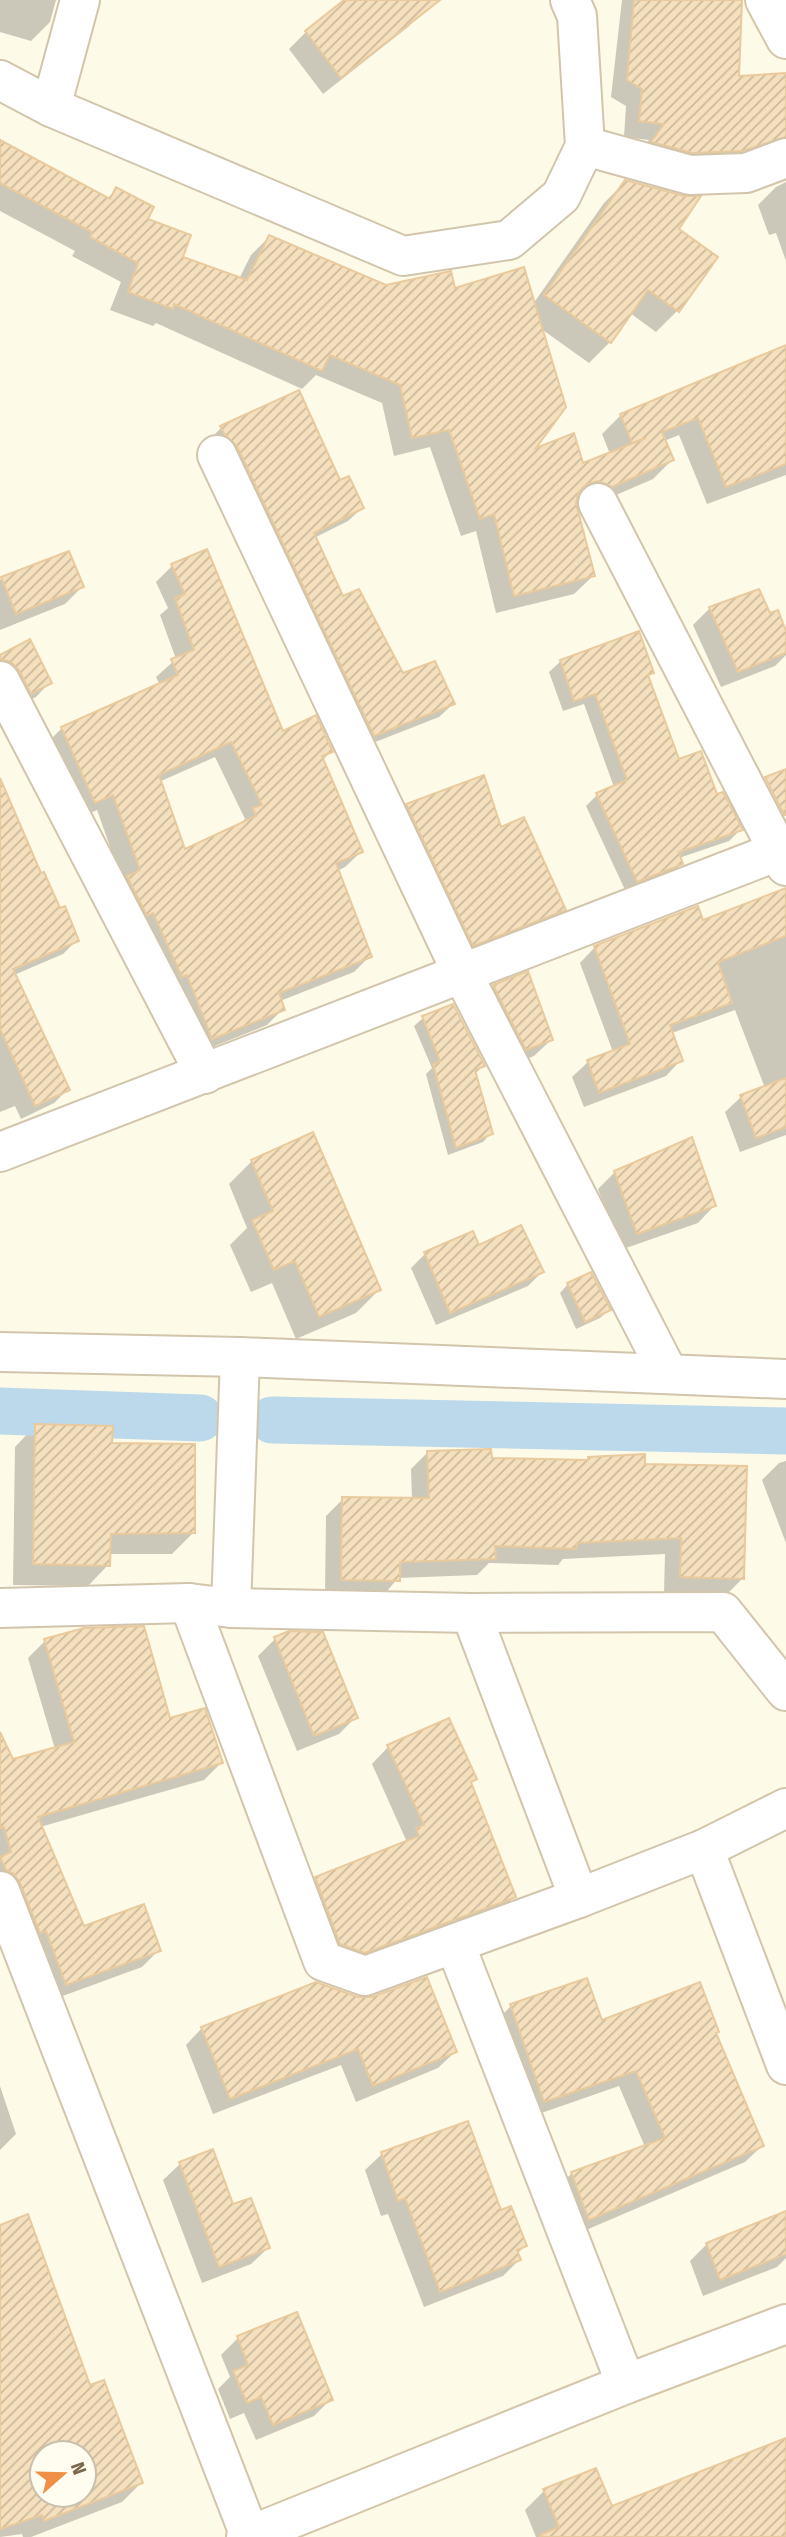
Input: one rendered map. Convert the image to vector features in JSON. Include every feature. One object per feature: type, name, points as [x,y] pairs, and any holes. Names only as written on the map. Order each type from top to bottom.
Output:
[{"type":"street","points":[[51,107],[80,0]]},
{"type":"street","points":[[0,80],[51,107],[403,256],[509,240],[561,196],[585,146],[577,16],[570,0]]},
{"type":"street","points":[[765,0],[786,39]]},
{"type":"street","points":[[585,146],[690,175],[746,173],[786,158]]},
{"type":"street","points":[[216,455],[462,973],[668,1373]]},
{"type":"street","points":[[0,1152],[462,973],[783,855],[598,503]]},
{"type":"street","points":[[0,681],[205,1074]]},
{"type":"street","points":[[0,1352],[240,1357],[786,1379]]},
{"type":"street","points":[[230,1608],[240,1357]]},
{"type":"street","points":[[189,1603],[323,1961],[365,1976],[704,1849],[786,1808]]},
{"type":"street","points":[[0,1608],[189,1603],[230,1608],[471,1613],[723,1612],[786,1691]]},
{"type":"street","points":[[471,1613],[579,1898]]},
{"type":"street","points":[[704,1849],[786,2066]]},
{"type":"street","points":[[0,1891],[248,2536],[626,2384],[786,2324]]},
{"type":"street","points":[[455,1944],[626,2384]]},
{"type":"building","points":[[344,0],[440,0],[341,78],[305,31]]},
{"type":"building","points":[[634,0],[742,0],[739,76],[786,73],[786,137],[742,151],[693,153],[651,142],[664,124],[639,121],[642,89],[627,80]]},
{"type":"building","points":[[0,140],[110,199],[116,187],[154,207],[148,219],[191,235],[183,257],[247,280],[269,235],[386,285],[451,271],[455,288],[524,267],[566,407],[536,448],[574,433],[583,463],[646,438],[632,443],[620,414],[786,345],[786,464],[726,487],[698,418],[662,432],[674,460],[612,487],[598,481],[587,484],[579,492],[576,503],[595,576],[514,596],[494,514],[480,519],[449,430],[412,438],[400,385],[330,355],[322,371],[174,304],[173,309],[128,292],[138,263],[90,237],[92,232],[0,183]]},
{"type":"building","points":[[625,180],[684,196],[701,196],[679,229],[718,257],[679,312],[648,290],[611,343],[544,295]]},
{"type":"building","points":[[299,390],[340,480],[349,476],[364,508],[314,533],[343,596],[359,589],[403,673],[435,661],[455,704],[374,736],[237,446],[220,426]]},
{"type":"building","points":[[207,549],[283,731],[316,715],[333,752],[322,756],[363,852],[336,863],[372,957],[279,993],[285,1010],[212,1039],[187,975],[182,977],[153,913],[147,916],[127,876],[140,870],[113,795],[95,803],[61,727],[178,675],[171,659],[194,650],[175,598],[185,594],[171,564]],"holes":[[[231,742],[262,805],[253,808],[256,816],[185,849],[159,775]]]},
{"type":"building","points":[[69,551],[84,587],[16,614],[1,577]]},
{"type":"building","points":[[759,589],[770,613],[778,610],[786,631],[786,653],[738,672],[709,607]]},
{"type":"building","points":[[639,631],[654,673],[648,675],[679,759],[701,751],[717,794],[723,792],[743,830],[679,852],[683,864],[637,882],[596,793],[627,780],[595,694],[574,701],[560,660]]},
{"type":"building","points":[[30,639],[52,683],[31,694],[19,670],[11,662],[0,659],[0,655]]},
{"type":"building","points":[[786,769],[786,815],[784,815],[765,777]]},
{"type":"building","points":[[484,775],[501,827],[524,817],[566,910],[473,946],[406,804]]},
{"type":"building","points":[[0,778],[41,873],[44,872],[60,908],[65,906],[79,941],[13,969],[70,1090],[35,1106],[0,1029]]},
{"type":"building","points":[[786,888],[786,936],[718,962],[732,1003],[670,1025],[683,1061],[599,1093],[587,1060],[630,1044],[594,946],[698,906],[703,920]]},
{"type":"building","points":[[528,971],[553,1040],[526,1050],[493,985]]},
{"type":"building","points":[[453,1004],[485,1066],[475,1070],[493,1134],[456,1148],[433,1064],[440,1061],[422,1016]]},
{"type":"building","points":[[786,1078],[786,1127],[756,1138],[740,1095]]},
{"type":"building","points":[[313,1132],[381,1290],[319,1317],[295,1261],[274,1270],[252,1220],[273,1211],[251,1160]]},
{"type":"building","points":[[692,1137],[716,1206],[637,1234],[614,1171]]},
{"type":"building","points":[[521,1225],[544,1272],[450,1313],[424,1252],[473,1231],[479,1245]]},
{"type":"building","points":[[591,1272],[611,1310],[585,1322],[567,1283]]},
{"type":"building","points":[[35,1424],[113,1426],[112,1443],[195,1444],[195,1533],[111,1534],[110,1566],[33,1564]]},
{"type":"building","points":[[491,1449],[492,1458],[588,1460],[588,1457],[645,1454],[645,1464],[747,1466],[744,1579],[680,1577],[681,1538],[577,1543],[576,1549],[495,1546],[496,1559],[400,1562],[400,1581],[341,1580],[342,1497],[429,1498],[427,1451]]},
{"type":"building","points":[[144,1626],[170,1718],[205,1708],[223,1763],[38,1817],[84,1926],[144,1904],[161,1951],[66,1985],[46,1931],[40,1933],[20,1883],[14,1874],[6,1870],[0,1857],[11,1852],[4,1827],[0,1828],[0,1732],[13,1759],[74,1742],[44,1639],[84,1628]]},
{"type":"building","points":[[289,1631],[323,1632],[358,1718],[314,1736],[274,1637]]},
{"type":"building","points":[[449,1718],[477,1779],[471,1782],[516,1897],[365,1953],[340,1944],[315,1877],[419,1836],[416,1828],[424,1825],[387,1745]]},
{"type":"building","points":[[427,1977],[457,2052],[373,2086],[358,2049],[230,2099],[201,2027],[316,1982],[358,1997],[372,1997]]},
{"type":"building","points":[[587,1978],[602,2020],[700,1982],[719,2032],[716,2033],[764,2146],[589,2220],[571,2172],[665,2138],[636,2071],[544,2102],[510,2004]]},
{"type":"building","points":[[468,2121],[501,2210],[511,2206],[527,2246],[517,2250],[521,2260],[440,2292],[405,2198],[398,2201],[381,2152]]},
{"type":"building","points":[[213,2149],[233,2204],[251,2198],[270,2248],[219,2267],[179,2162]]},
{"type":"building","points":[[786,2211],[786,2254],[720,2280],[706,2243]]},
{"type":"building","points":[[28,2214],[90,2385],[104,2380],[143,2483],[98,2500],[98,2439],[28,2439],[28,2509],[75,2509],[44,2521],[42,2515],[0,2529],[0,2225]]},
{"type":"building","points":[[297,2312],[333,2400],[273,2425],[261,2397],[247,2403],[233,2371],[248,2365],[237,2336]]},
{"type":"building","points":[[786,2438],[786,2537],[540,2537],[559,2527],[543,2489],[596,2468],[612,2506]]},
{"type":"waterway","points":[[0,1411],[200,1418]]},
{"type":"waterway","points":[[272,1420],[786,1431]]}]
